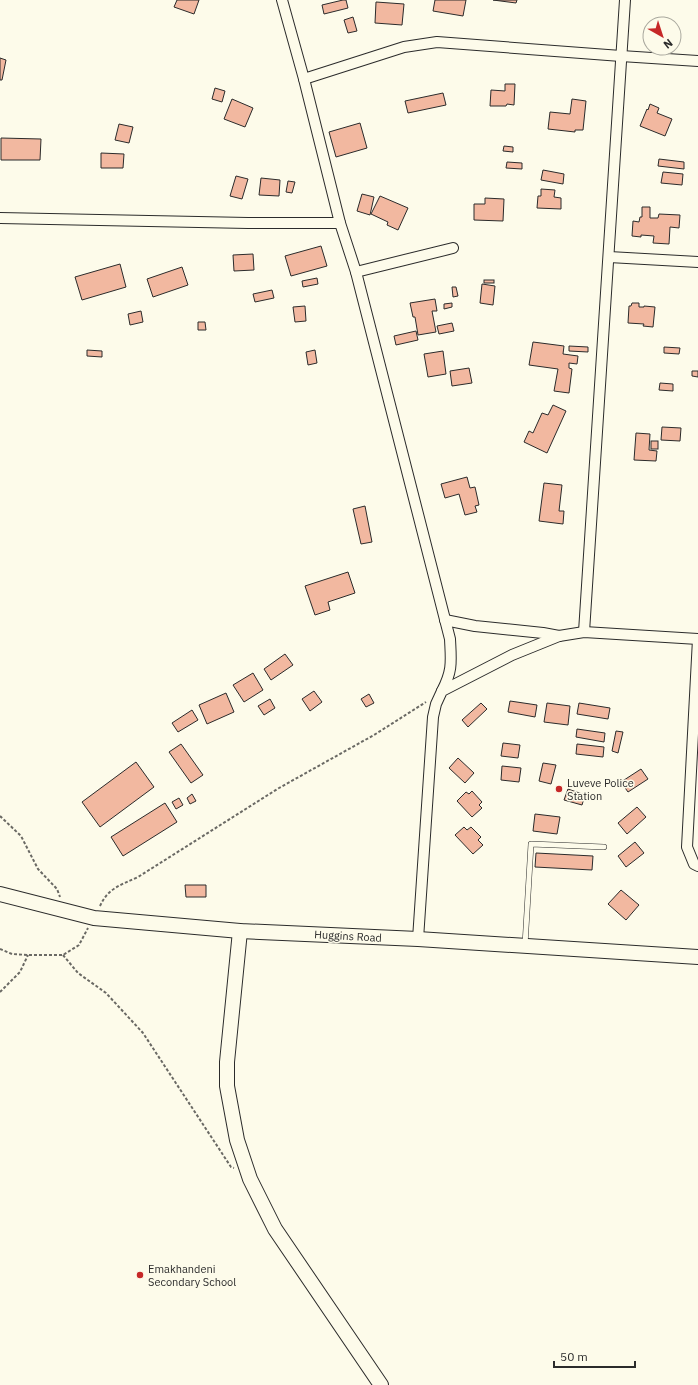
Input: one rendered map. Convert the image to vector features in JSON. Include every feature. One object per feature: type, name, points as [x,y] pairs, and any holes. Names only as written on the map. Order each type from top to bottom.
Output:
[{"type":"street","points":[[282,0],[304,79],[340,223],[356,272],[450,639],[451,667],[448,679],[436,704],[432,717],[418,939]]},
{"type":"street","points":[[584,632],[625,0]]},
{"type":"street","points":[[304,79],[404,47],[437,42],[698,61]]},
{"type":"street","points":[[0,218],[248,223],[340,223]]},
{"type":"street","points":[[356,272],[453,248]]},
{"type":"street","points":[[609,257],[698,262]]},
{"type":"street","points":[[445,620],[475,626],[559,636]]},
{"type":"street","points":[[442,691],[512,655],[559,636],[584,632],[698,639],[687,847],[694,864],[698,866]]},
{"type":"street","name":"Huggins Road","points":[[0,894],[94,918],[240,930],[698,956]]},
{"type":"street","points":[[240,930],[227,1062],[227,1086],[236,1140],[250,1179],[275,1229],[381,1385]]},
{"type":"lane","points":[[525,946],[531,844],[604,846]]},
{"type":"path","points":[[0,949],[12,954],[63,955],[78,945],[107,893],[115,887],[138,877],[279,788],[405,716],[442,691]]},
{"type":"path","points":[[0,816],[21,836],[38,869],[57,889],[66,911]]},
{"type":"path","points":[[0,992],[20,972],[28,955]]},
{"type":"path","points":[[63,955],[78,973],[106,994],[143,1033],[231,1167],[250,1179]]},
{"type":"building","points":[[177,0],[199,0],[194,14],[174,7]]},
{"type":"building","points":[[346,0],[348,8],[324,14],[322,5]]},
{"type":"building","points":[[435,0],[466,0],[463,16],[433,11]]},
{"type":"building","points":[[493,0],[517,0],[516,3]]},
{"type":"building","points":[[376,2],[404,4],[402,25],[375,23]]},
{"type":"building","points":[[353,17],[357,31],[348,33],[344,20]]},
{"type":"building","points":[[0,58],[6,60],[2,80],[0,80]]},
{"type":"building","points":[[505,84],[515,84],[514,105],[507,104],[506,106],[490,106],[491,90],[505,91]]},
{"type":"building","points":[[215,88],[225,91],[222,102],[212,99]]},
{"type":"building","points":[[443,93],[446,105],[408,113],[405,101]]},
{"type":"building","points":[[232,99],[253,108],[245,127],[224,119]]},
{"type":"building","points":[[572,99],[586,101],[583,130],[575,130],[575,132],[548,129],[550,112],[570,114]]},
{"type":"building","points":[[650,104],[659,108],[657,113],[672,119],[665,136],[640,126]]},
{"type":"building","points":[[360,123],[367,148],[336,157],[329,132]]},
{"type":"building","points":[[119,124],[133,127],[129,143],[115,140]]},
{"type":"building","points":[[1,138],[41,139],[40,160],[1,160]]},
{"type":"building","points":[[504,146],[513,147],[513,152],[503,151]]},
{"type":"building","points":[[101,153],[124,154],[123,168],[101,168]]},
{"type":"building","points":[[659,159],[684,162],[684,169],[658,166]]},
{"type":"building","points":[[507,162],[522,163],[522,169],[506,168]]},
{"type":"building","points":[[543,170],[564,174],[563,184],[541,180]]},
{"type":"building","points":[[663,172],[683,174],[682,185],[661,183]]},
{"type":"building","points":[[236,176],[248,179],[242,199],[230,196]]},
{"type":"building","points":[[261,178],[280,180],[279,196],[259,195]]},
{"type":"building","points":[[288,181],[295,182],[292,193],[286,192]]},
{"type":"building","points":[[541,189],[555,190],[554,197],[561,198],[561,209],[537,208],[538,196],[541,196]]},
{"type":"building","points":[[362,194],[374,197],[370,215],[357,211]]},
{"type":"building","points":[[380,196],[408,208],[398,230],[387,225],[388,222],[371,214]]},
{"type":"building","points":[[485,198],[504,199],[503,221],[474,220],[474,204],[485,204]]},
{"type":"building","points":[[642,207],[650,207],[650,218],[658,218],[659,214],[680,215],[679,228],[670,227],[669,244],[653,243],[654,236],[632,236],[633,221],[639,222],[640,217],[642,217]]},
{"type":"building","points":[[321,246],[327,266],[291,276],[285,256]]},
{"type":"building","points":[[253,254],[254,270],[234,271],[233,255]]},
{"type":"building","points":[[120,264],[126,287],[82,300],[75,277]]},
{"type":"building","points":[[182,267],[188,285],[153,297],[147,279]]},
{"type":"building","points":[[317,278],[318,284],[303,287],[302,281]]},
{"type":"building","points":[[484,280],[494,280],[494,283],[484,283]]},
{"type":"building","points":[[482,284],[495,286],[493,305],[480,303]]},
{"type":"building","points":[[452,287],[456,287],[458,296],[453,297]]},
{"type":"building","points":[[272,290],[274,298],[255,302],[253,294]]},
{"type":"building","points":[[435,299],[437,311],[432,311],[436,332],[418,335],[415,317],[413,317],[410,303]]},
{"type":"building","points":[[452,303],[452,307],[444,309],[444,304]]},
{"type":"building","points":[[632,303],[639,303],[639,307],[655,307],[653,327],[643,326],[644,324],[628,323],[629,306],[631,306]]},
{"type":"building","points":[[305,306],[306,321],[295,322],[293,307]]},
{"type":"building","points":[[141,311],[143,322],[130,325],[128,314]]},
{"type":"building","points":[[198,322],[205,322],[206,330],[198,330]]},
{"type":"building","points":[[452,323],[454,331],[439,334],[437,326]]},
{"type":"building","points":[[416,331],[418,340],[396,345],[394,336]]},
{"type":"building","points":[[533,342],[564,346],[563,354],[578,356],[577,364],[569,363],[569,368],[572,369],[569,393],[554,391],[558,369],[529,365]]},
{"type":"building","points":[[569,346],[588,347],[588,352],[569,351]]},
{"type":"building","points":[[664,347],[680,348],[679,354],[664,353]]},
{"type":"building","points":[[87,350],[102,351],[102,357],[87,356]]},
{"type":"building","points":[[315,350],[317,363],[308,365],[306,352]]},
{"type":"building","points":[[443,351],[446,374],[428,377],[424,354]]},
{"type":"building","points":[[469,368],[472,383],[452,386],[450,371]]},
{"type":"building","points":[[692,371],[698,371],[698,377],[692,376]]},
{"type":"building","points":[[660,383],[673,384],[673,391],[659,390]]},
{"type":"building","points":[[553,405],[566,411],[547,453],[524,442],[529,431],[533,433],[542,413],[548,415]]},
{"type":"building","points":[[662,427],[681,428],[680,441],[661,440]]},
{"type":"building","points":[[636,433],[650,434],[649,450],[657,451],[656,461],[634,460]]},
{"type":"building","points":[[651,441],[658,441],[658,449],[651,449]]},
{"type":"building","points":[[467,477],[470,488],[475,487],[479,505],[475,506],[477,512],[465,515],[459,494],[445,498],[441,484]]},
{"type":"building","points":[[544,483],[562,485],[559,511],[564,511],[563,524],[539,521]]},
{"type":"building","points":[[365,506],[372,542],[361,544],[353,509]]},
{"type":"building","points":[[348,572],[355,593],[328,602],[330,610],[315,615],[305,586]]},
{"type":"building","points":[[285,654],[293,665],[271,680],[264,669]]},
{"type":"building","points":[[253,673],[263,690],[244,702],[233,685]]},
{"type":"building","points":[[314,691],[322,702],[310,711],[302,699]]},
{"type":"building","points":[[226,693],[234,712],[207,724],[199,705]]},
{"type":"building","points":[[369,694],[374,703],[366,707],[361,699]]},
{"type":"building","points":[[270,699],[275,708],[264,715],[258,706]]},
{"type":"building","points":[[510,701],[537,705],[535,717],[508,712]]},
{"type":"building","points":[[481,703],[487,709],[468,727],[462,720]]},
{"type":"building","points":[[547,703],[570,706],[568,725],[544,722]]},
{"type":"building","points":[[579,703],[610,708],[608,719],[577,714]]},
{"type":"building","points":[[192,710],[198,720],[178,732],[172,723]]},
{"type":"building","points":[[577,729],[605,733],[604,742],[576,737]]},
{"type":"building","points":[[616,731],[623,732],[618,753],[612,751]]},
{"type":"building","points":[[503,743],[520,745],[518,758],[501,756]]},
{"type":"building","points":[[181,744],[203,775],[191,783],[169,752]]},
{"type":"building","points":[[577,744],[604,747],[603,757],[576,754]]},
{"type":"building","points":[[458,758],[474,773],[465,783],[449,768]]},
{"type":"building","points":[[136,762],[154,787],[100,827],[82,802]]},
{"type":"building","points":[[543,763],[556,765],[551,784],[539,781]]},
{"type":"building","points":[[502,766],[521,768],[519,782],[501,780]]},
{"type":"building","points":[[641,769],[648,779],[628,792],[621,782]]},
{"type":"building","points":[[568,789],[585,795],[582,805],[564,800]]},
{"type":"building","points":[[472,791],[482,802],[479,805],[482,808],[472,817],[457,801],[466,792],[469,794]]},
{"type":"building","points":[[192,794],[196,801],[190,804],[187,798]]},
{"type":"building","points":[[179,798],[183,805],[176,809],[172,802]]},
{"type":"building","points":[[165,803],[177,822],[123,856],[111,837]]},
{"type":"building","points":[[637,807],[646,817],[627,834],[618,823]]},
{"type":"building","points":[[535,814],[560,817],[557,834],[533,831]]},
{"type":"building","points":[[464,827],[467,830],[471,827],[481,837],[478,840],[483,845],[473,854],[455,835]]},
{"type":"building","points":[[635,842],[644,853],[626,867],[618,856]]},
{"type":"building","points":[[536,853],[593,856],[592,870],[535,867]]},
{"type":"building","points":[[185,885],[206,885],[206,897],[186,897]]},
{"type":"building","points":[[621,890],[639,905],[626,920],[608,904]]},
{"type":"place","name":"Luveve Police Station","points":[[559,789]]},
{"type":"place","name":"Emakhandeni Secondary School","points":[[140,1275]]}]
